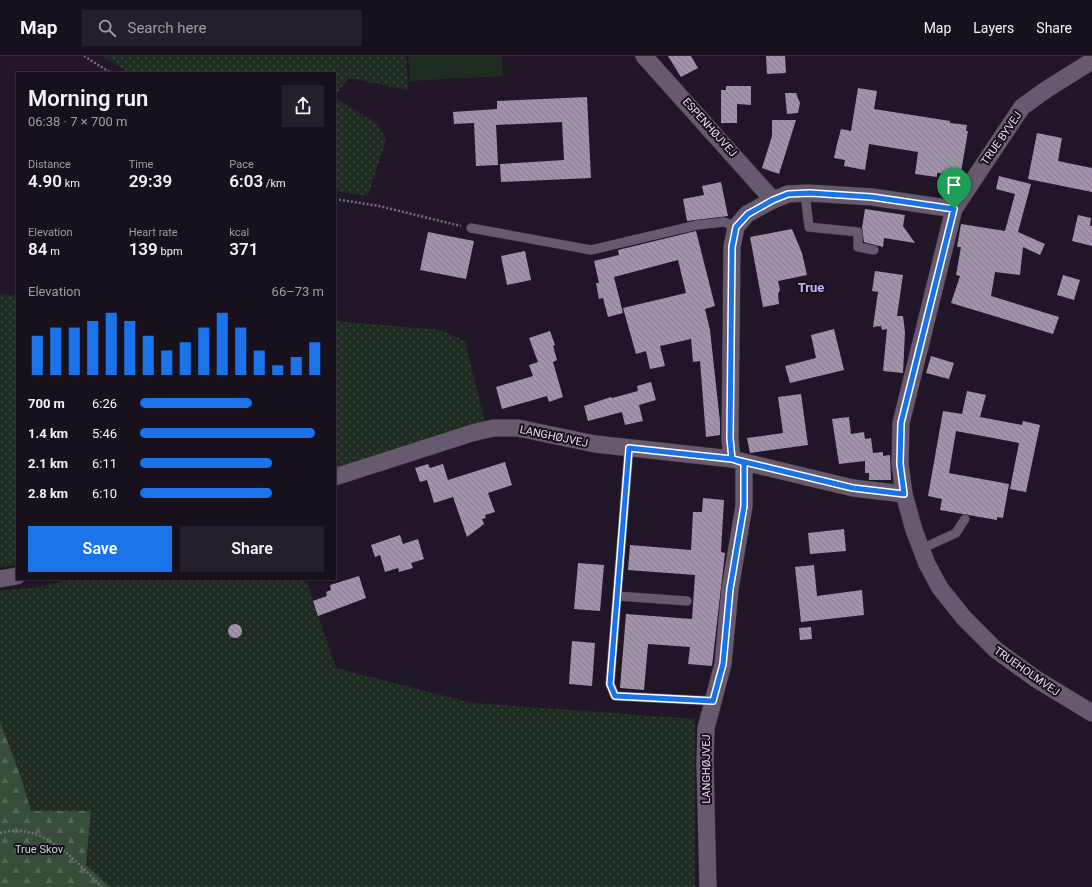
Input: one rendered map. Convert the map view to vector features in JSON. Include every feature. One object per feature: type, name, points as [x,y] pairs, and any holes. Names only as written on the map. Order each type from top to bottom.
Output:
[{"type":"street","name":"ESPENHØJVEJ","points":[[644,56],[773,200]]},
{"type":"street","name":"TRUE BYVEJ","points":[[924,556],[904,494],[900,464],[901,423],[954,209],[1022,107],[1047,89],[1092,61]]},
{"type":"street","points":[[904,494],[853,488],[738,461],[730,439],[732,247],[736,227],[748,214],[773,200],[788,194],[804,193],[872,197],[954,209]]},
{"type":"street","name":"LANGHØJVEJ","points":[[336,477],[472,433],[494,428],[518,428],[595,444],[738,461],[744,506],[730,589],[723,664],[706,728],[705,762],[708,887]]},
{"type":"street","name":"TRUEHOLMVEJ","points":[[924,556],[940,588],[964,618],[996,650],[1036,680],[1092,713]]},
{"type":"street","points":[[0,579],[16,576]]},
{"type":"lane","points":[[804,193],[809,227],[858,232],[858,247],[874,250]]},
{"type":"lane","points":[[471,228],[591,250],[697,225],[724,222],[736,227]]},
{"type":"lane","points":[[629,448],[610,684],[615,696],[713,701]]},
{"type":"lane","points":[[924,556],[956,533],[965,519]]},
{"type":"lane","points":[[617,596],[687,601]]},
{"type":"path","points":[[84,56],[109,72]]},
{"type":"path","points":[[336,199],[379,206],[471,228]]},
{"type":"path","points":[[0,833],[10,830],[26,831],[43,836],[66,852],[102,887]]},
{"type":"green space","points":[[103,56],[406,56],[408,90],[349,78],[336,94],[336,72],[127,72]]},
{"type":"green space","points":[[408,56],[502,56],[503,76],[410,81]]},
{"type":"green space","points":[[336,99],[378,124],[386,140],[368,196],[336,191]]},
{"type":"green space","points":[[0,294],[16,296],[16,565],[0,567]]},
{"type":"green space","points":[[336,321],[441,330],[465,341],[485,421],[336,468]]},
{"type":"green space","points":[[67,580],[306,580],[336,668],[472,703],[695,719],[695,887],[110,887],[86,865],[91,811],[31,811],[21,777],[0,722],[0,591],[46,586]]},
{"type":"green space","name":"True Skov","points":[[0,722],[21,777],[31,811],[91,811],[86,865],[110,887],[0,887]]},
{"type":"building","points":[[668,56],[691,56],[698,68],[681,77]]},
{"type":"building","points":[[766,56],[785,56],[786,73],[767,74]]},
{"type":"building","points":[[726,86],[751,86],[751,105],[737,104],[737,123],[721,123],[721,90],[726,90]]},
{"type":"building","points":[[858,88],[877,91],[874,109],[967,125],[966,131],[968,131],[961,172],[948,170],[947,174],[937,173],[937,177],[915,174],[918,152],[869,144],[865,170],[844,166],[845,160],[834,158],[841,129],[851,131]]},
{"type":"building","points":[[785,93],[796,93],[800,103],[798,113],[787,114]]},
{"type":"building","points":[[587,97],[591,178],[501,182],[500,164],[564,160],[562,122],[496,125],[498,165],[476,166],[474,123],[454,124],[453,112],[497,109],[497,101]]},
{"type":"building","points":[[772,120],[796,120],[779,174],[762,168],[772,136]]},
{"type":"building","points":[[1037,133],[1062,138],[1058,161],[1092,168],[1092,192],[1028,179]]},
{"type":"building","points":[[999,176],[1031,184],[1018,232],[1045,244],[1040,255],[1023,247],[1020,275],[995,272],[991,296],[1059,317],[1053,334],[951,303],[960,276],[956,275],[961,247],[957,247],[961,224],[1005,231],[1015,194],[996,189]]},
{"type":"building","points":[[721,182],[728,216],[687,221],[683,199],[704,195],[702,186]]},
{"type":"building","points":[[865,209],[905,215],[903,226],[915,243],[884,238],[883,247],[864,242],[862,228]]},
{"type":"building","points":[[1078,215],[1091,218],[1090,226],[1092,226],[1092,246],[1072,241]]},
{"type":"building","points":[[792,229],[802,253],[807,275],[778,281],[780,290],[778,294],[779,304],[763,307],[750,237]]},
{"type":"building","points":[[696,231],[715,306],[705,309],[710,330],[720,422],[720,435],[706,437],[700,361],[693,362],[691,339],[660,346],[665,366],[650,369],[646,351],[636,354],[623,308],[686,293],[678,260],[614,277],[623,313],[608,317],[603,298],[599,299],[596,283],[599,283],[594,261],[619,255],[618,250]]},
{"type":"building","points":[[428,232],[474,241],[466,279],[420,270]]},
{"type":"building","points":[[525,251],[531,280],[507,285],[501,256]]},
{"type":"building","points":[[875,271],[903,275],[897,316],[903,316],[905,332],[903,373],[883,371],[887,329],[882,330],[881,326],[873,327],[878,292],[872,291]]},
{"type":"building","points":[[1063,275],[1080,280],[1074,300],[1057,295]]},
{"type":"building","points":[[834,329],[844,370],[790,383],[785,366],[816,358],[811,335]]},
{"type":"building","points":[[550,331],[555,345],[553,346],[557,360],[553,362],[563,397],[549,402],[547,396],[502,409],[496,387],[533,376],[529,365],[538,362],[529,338]]},
{"type":"building","points":[[931,356],[954,363],[949,379],[926,373]]},
{"type":"building","points":[[651,382],[656,400],[639,405],[643,421],[625,425],[622,412],[588,421],[584,406],[611,397],[638,391],[637,386]]},
{"type":"building","points":[[967,391],[986,395],[980,417],[1022,425],[1023,421],[1040,425],[1026,492],[1010,489],[1019,443],[956,431],[949,473],[1009,484],[1003,518],[997,517],[997,520],[940,510],[942,499],[928,496],[943,411],[962,414]]},
{"type":"building","points":[[801,394],[808,445],[750,453],[747,438],[783,433],[778,397]]},
{"type":"building","points":[[849,417],[851,434],[864,432],[865,439],[871,438],[873,453],[883,452],[883,456],[890,455],[891,480],[869,480],[869,473],[865,473],[865,461],[839,464],[832,419]]},
{"type":"building","points":[[505,462],[512,485],[488,493],[495,512],[485,515],[486,518],[482,519],[484,524],[467,537],[453,497],[434,503],[427,480],[420,482],[415,468],[428,464],[430,468],[443,464],[448,480]]},
{"type":"building","points":[[703,498],[724,500],[721,552],[725,553],[712,666],[688,664],[690,647],[648,644],[644,690],[620,688],[626,614],[692,619],[695,575],[628,570],[630,545],[691,550],[693,512],[702,512]]},
{"type":"building","points":[[844,529],[846,551],[810,554],[808,533]]},
{"type":"building","points":[[400,535],[403,544],[418,539],[424,559],[411,563],[413,568],[399,572],[398,568],[385,572],[380,555],[375,557],[371,545]]},
{"type":"building","points":[[578,563],[604,565],[600,611],[574,609]]},
{"type":"building","points":[[814,565],[817,596],[862,590],[864,615],[801,622],[795,567]]},
{"type":"building","points":[[359,576],[366,598],[318,616],[313,601],[327,596],[326,592],[331,590],[330,585]]},
{"type":"building","points":[[232,624],[238,624],[242,628],[242,634],[238,638],[232,638],[228,634],[228,628]]},
{"type":"building","points":[[811,627],[812,639],[800,640],[799,628]]},
{"type":"building","points":[[572,641],[595,643],[592,686],[569,684]]},
{"type":"district","name":"True","points":[[811,287]]},
{"type":"route","points":[[954,209],[872,197],[810,193],[788,194],[773,200],[748,214],[736,227],[732,247],[730,439],[732,459],[744,463],[744,506],[730,589],[723,664],[713,701],[615,696],[610,684],[629,448],[732,459],[853,488],[904,494],[900,464],[901,423],[954,209]]}]
